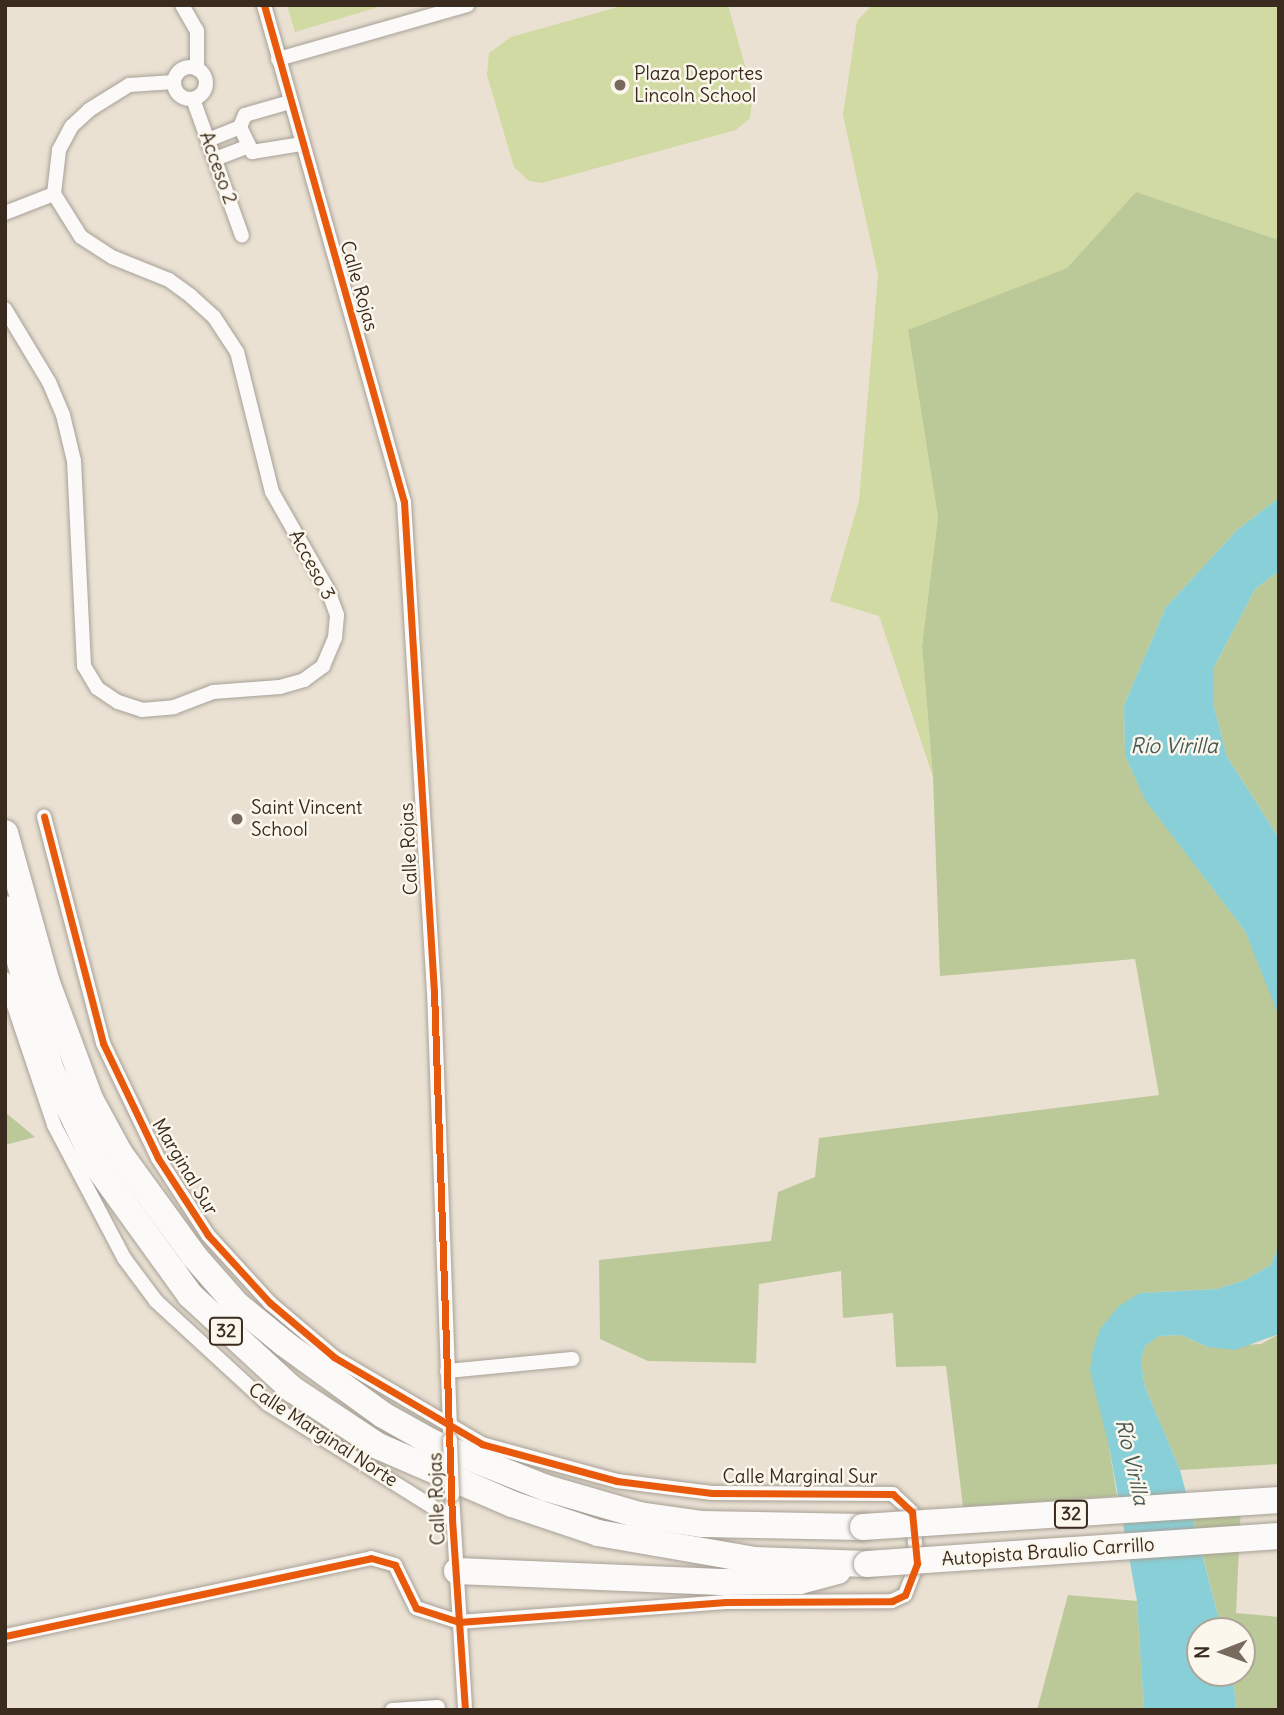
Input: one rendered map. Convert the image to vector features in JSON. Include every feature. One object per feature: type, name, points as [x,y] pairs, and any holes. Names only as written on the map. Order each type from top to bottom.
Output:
[{"type":"highway","name":"Autopista Braulio Carrillo","points":[[5,833],[46,980],[89,1099],[120,1154],[194,1256],[236,1304],[285,1345],[383,1415],[433,1443],[546,1488],[639,1515],[702,1524],[863,1527],[1279,1500]]},
{"type":"highway","name":"Autopista Braulio Carrillo","points":[[5,909],[51,1070],[97,1166],[190,1295],[292,1389],[378,1446],[499,1499],[598,1533],[754,1560],[867,1564],[1279,1536]]},
{"type":"highway","points":[[457,1571],[595,1580],[800,1581],[867,1564]]},
{"type":"street","points":[[174,82],[179,96],[193,99],[206,86],[197,69],[197,31],[182,5]]},
{"type":"street","name":"Calle Rojas","points":[[264,5],[404,502],[434,991],[452,1519],[465,1710]]},
{"type":"street","points":[[278,59],[467,5]]},
{"type":"street","points":[[174,82],[182,69],[197,69]]},
{"type":"street","points":[[5,213],[54,194],[59,150],[72,126],[89,110],[129,85],[174,82]]},
{"type":"street","name":"Acceso 2","points":[[193,99],[242,236]]},
{"type":"street","points":[[290,102],[245,115],[240,127],[246,147],[260,154],[303,144]]},
{"type":"street","points":[[208,140],[240,127]]},
{"type":"street","points":[[215,159],[246,147]]},
{"type":"street","name":"Acceso 3","points":[[5,309],[50,382],[71,449],[81,643],[84,666],[97,688],[118,702],[142,710],[174,708],[213,692],[280,687],[303,680],[323,666],[335,638],[337,615],[328,590],[272,492],[237,352],[214,317],[191,296],[169,280],[112,257],[81,237],[54,194]]},
{"type":"street","name":"Marginal Sur","points":[[44,817],[110,1063],[158,1158],[208,1235],[271,1303],[334,1357],[450,1435]]},
{"type":"street","name":"Calle Marginal Norte","points":[[5,979],[54,1125],[84,1189],[149,1292],[190,1336],[268,1404],[452,1519]]},
{"type":"street","points":[[447,1371],[572,1359]]},
{"type":"street","name":"Calle Marginal Sur","points":[[450,1435],[529,1460],[617,1481],[712,1493],[893,1494],[912,1511],[917,1535],[914,1580],[905,1595],[892,1601],[726,1602],[459,1622]]},
{"type":"street","points":[[5,1636],[371,1558],[394,1565],[416,1608],[459,1622]]},
{"type":"street","points":[[392,1710],[438,1707]]},
{"type":"green space","points":[[287,5],[385,5],[295,32]]},
{"type":"green space","name":"Plaza Deportes Lincoln School","points":[[625,5],[728,5],[753,95],[750,118],[736,130],[542,183],[529,181],[514,167],[487,75],[489,53],[511,37]]},
{"type":"green space","points":[[872,5],[1279,5],[1279,240],[1136,192],[1067,268],[908,331],[938,517],[922,646],[933,777],[879,616],[830,601],[859,501],[878,275],[843,115],[857,21]]},
{"type":"green space","points":[[1136,192],[1279,240],[1279,498],[1238,529],[1166,607],[1124,705],[1125,755],[1145,799],[1245,931],[1273,993],[1279,1016],[1279,1245],[1271,1265],[1245,1280],[1217,1289],[1140,1293],[1109,1446],[1117,1496],[963,1507],[946,1366],[896,1367],[893,1313],[843,1318],[841,1271],[759,1284],[756,1363],[648,1361],[600,1339],[599,1260],[771,1241],[778,1192],[815,1177],[819,1138],[1159,1095],[1135,959],[940,976],[933,777],[922,646],[938,517],[908,330],[1067,268]]},
{"type":"green space","points":[[1279,571],[1279,838],[1227,757],[1214,707],[1214,667],[1255,589]]},
{"type":"green space","points":[[5,1112],[35,1137],[5,1145]]},
{"type":"green space","points":[[1279,1334],[1279,1464],[1180,1470],[1145,1387],[1141,1360],[1145,1346],[1159,1336],[1181,1335],[1208,1347],[1261,1344]]},
{"type":"green space","points":[[1241,1505],[1236,1613],[1279,1617],[1279,1710],[1236,1710],[1234,1687],[1256,1687],[1256,1617],[1218,1617],[1190,1507]]},
{"type":"green space","points":[[1068,1595],[1137,1601],[1144,1710],[1037,1710]]},
{"type":"water","name":"Río Virilla","points":[[1279,498],[1279,571],[1255,589],[1214,667],[1214,707],[1227,757],[1279,838],[1279,1016],[1245,931],[1145,800],[1125,755],[1124,705],[1166,607],[1238,529]]},
{"type":"water","name":"Río Virilla","points":[[1279,1245],[1279,1334],[1235,1350],[1208,1347],[1181,1335],[1159,1336],[1145,1346],[1141,1360],[1145,1387],[1180,1470],[1218,1617],[1186,1617],[1186,1687],[1234,1687],[1236,1710],[1144,1710],[1137,1601],[1109,1446],[1090,1371],[1092,1353],[1100,1329],[1119,1306],[1140,1293],[1217,1289],[1245,1280],[1271,1265]]},
{"type":"cycle path","points":[[264,5],[404,502],[434,991],[452,1519],[465,1710]]},
{"type":"cycle path","points":[[5,1636],[371,1558],[395,1565],[416,1608],[459,1622],[726,1602],[892,1601],[905,1595],[917,1563],[912,1512],[893,1494],[712,1493],[617,1481],[482,1444],[334,1357],[270,1303],[208,1235],[158,1158],[103,1043],[44,817]]},
{"type":"place","name":"Plaza Deportes Lincoln School","points":[[620,85]]},
{"type":"place","name":"Saint Vincent School","points":[[237,819]]}]
